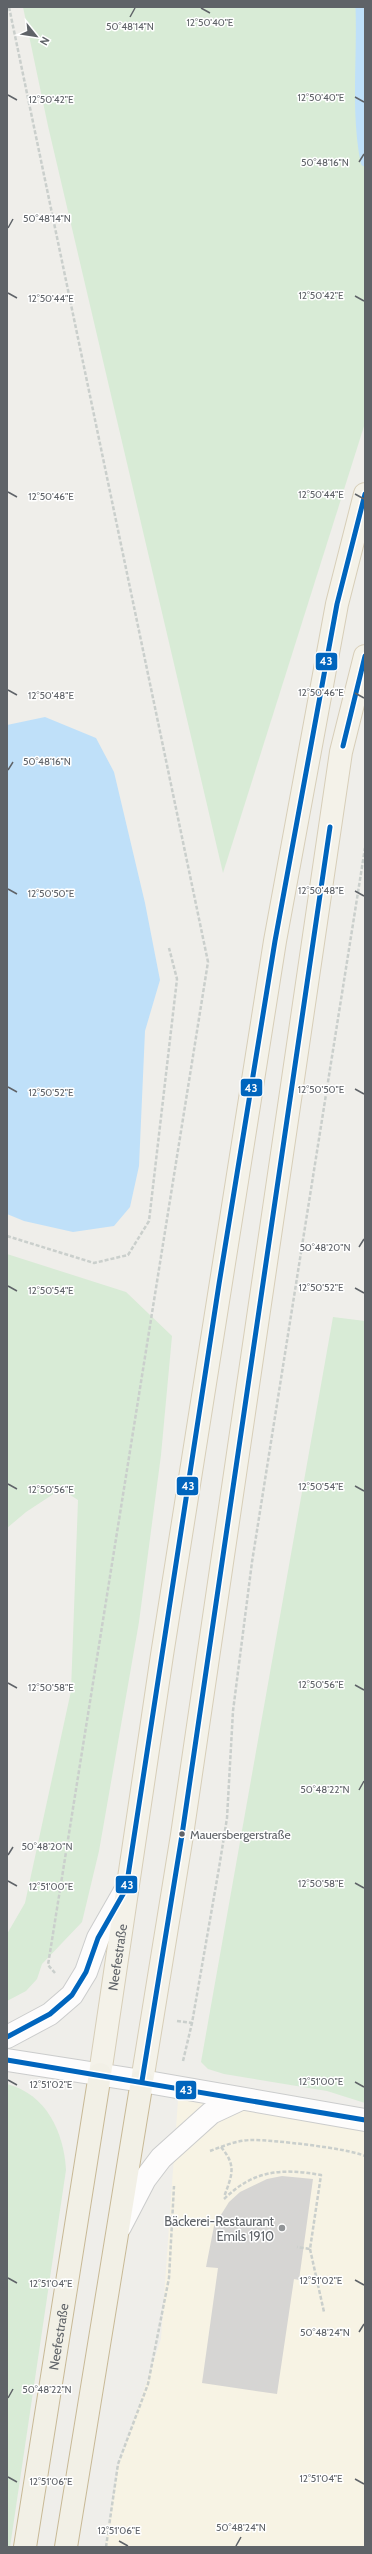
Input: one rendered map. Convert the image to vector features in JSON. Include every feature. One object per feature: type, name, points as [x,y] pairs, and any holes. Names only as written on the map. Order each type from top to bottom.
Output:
[{"type":"highway","name":"Neefestraße","points":[[25,2547],[100,2074]]},
{"type":"highway","points":[[66,2547],[142,2081]]},
{"type":"main road","name":"Neefestraße","points":[[100,2074],[126,1889],[217,1300],[275,941],[337,604],[365,494]]},
{"type":"main road","points":[[142,2081],[183,1828],[341,752],[365,656]]},
{"type":"street","points":[[7,2037],[50,2014],[72,1995],[86,1972],[98,1938],[126,1889]]},
{"type":"street","points":[[7,2060],[142,2081],[365,2120]]},
{"type":"street","points":[[116,2236],[145,2179],[161,2158],[211,2113],[241,2099]]},
{"type":"path","points":[[9,7],[208,962],[48,1965],[72,1995]]},
{"type":"path","points":[[192,2023],[227,1818],[233,1711],[252,1562],[365,848]]},
{"type":"path","points":[[7,1236],[94,1263],[128,1255],[149,1221],[177,980],[169,948]]},
{"type":"path","points":[[205,2152],[251,2140],[325,2148],[365,2156]]},
{"type":"path","points":[[221,2147],[230,2158],[233,2171],[224,2199],[238,2185],[265,2174],[287,2171],[321,2175],[310,2249],[324,2312]]},
{"type":"path","points":[[106,2547],[118,2464],[148,2384],[169,2278],[174,2180]]},
{"type":"path","points":[[297,2247],[310,2249]]},
{"type":"shaded area","points":[[179,2086],[365,2125],[365,2547],[105,2547],[118,2467],[161,2339]]},
{"type":"green space","points":[[23,7],[365,7],[365,423],[223,873],[48,126]]},
{"type":"green space","points":[[7,1254],[126,1292],[172,1336],[161,1455],[139,1622],[99,1851],[82,1922],[42,1964],[37,1979],[26,1991],[7,2001],[7,1934],[25,1903],[71,1691],[78,1500],[61,1489],[26,1512],[7,1528]]},
{"type":"green space","points":[[333,1317],[365,1321],[365,2103],[327,2091],[224,2074],[208,2069],[201,2062]]},
{"type":"green space","points":[[7,2084],[21,2089],[32,2096],[50,2116],[57,2129],[61,2142],[66,2170],[10,2547],[7,2547]]},
{"type":"water","points":[[45,717],[96,738],[114,772],[145,903],[160,980],[145,1031],[139,1166],[130,1207],[114,1226],[73,1232],[24,1221],[7,1214],[7,725]]},
{"type":"building","points":[[282,2176],[313,2179],[299,2280],[294,2279],[277,2394],[202,2383],[218,2268],[206,2267],[214,2226],[229,2202],[240,2192],[267,2179]]},
{"type":"waterway","points":[[360,7],[360,123],[365,162]]},
{"type":"transit line","name":"43","points":[[7,2037],[50,2014],[72,1995],[86,1972],[98,1938],[126,1889],[219,1284],[275,941],[337,604],[365,494]]},
{"type":"transit line","name":"43","points":[[343,746],[365,656]]},
{"type":"transit line","name":"43","points":[[142,2081],[182,1835],[330,827]]},
{"type":"transit line","name":"43","points":[[7,2060],[365,2120]]},
{"type":"place","name":"Mauersbergerstraße","points":[[182,1834]]},
{"type":"place","name":"Bäckerei-Restaurant Emils 1910","points":[[282,2228]]}]
